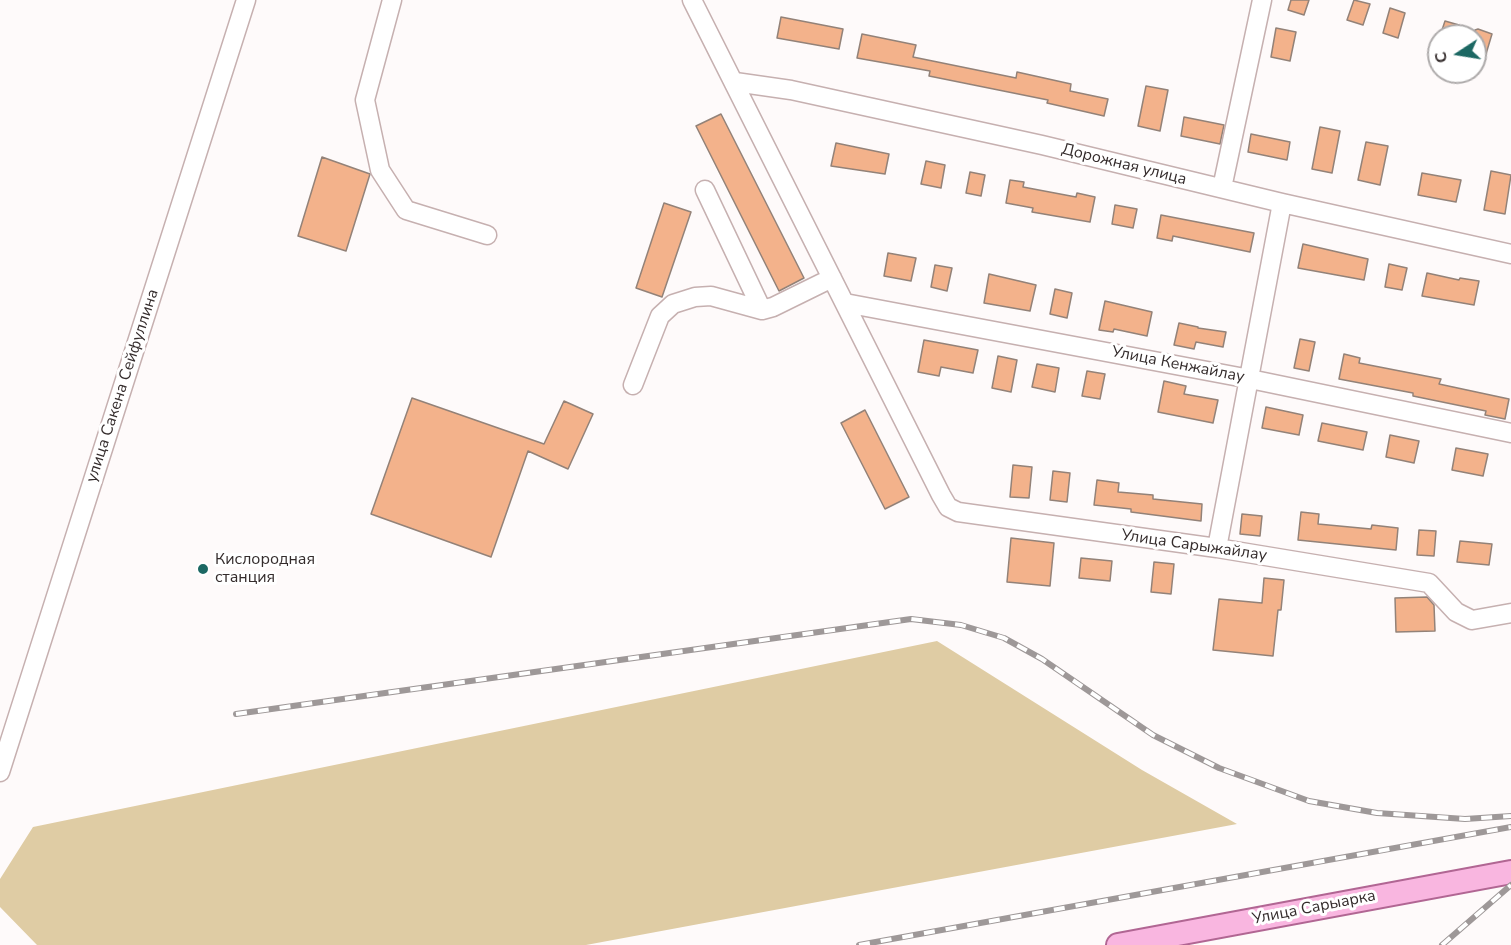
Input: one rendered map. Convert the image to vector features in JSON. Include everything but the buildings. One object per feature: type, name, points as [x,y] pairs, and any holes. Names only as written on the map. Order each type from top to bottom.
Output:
[{"type":"main road","name":"Улица Сарыарка","points":[[1118,945],[1511,872]]},
{"type":"street","name":"улица Сакена Сейфуллина","points":[[0,772],[246,0]]},
{"type":"street","points":[[392,0],[365,100],[380,170],[406,210],[487,235]]},
{"type":"street","points":[[692,0],[845,303]]},
{"type":"street","points":[[1222,188],[1262,0]]},
{"type":"street","name":"Дорожная улица","points":[[735,82],[790,90],[996,135],[1282,203],[1511,254]]},
{"type":"street","points":[[705,190],[762,310]]},
{"type":"street","points":[[1217,548],[1282,203]]},
{"type":"street","points":[[633,385],[660,316],[673,304],[694,297],[711,296],[762,310],[773,307],[832,278]]},
{"type":"street","name":"Улица Кенжайлау","points":[[845,303],[1250,379],[1511,433]]},
{"type":"street","name":"Улица Сарыжайлау","points":[[845,303],[941,495],[948,507],[958,512],[1217,548],[1429,583],[1456,612],[1472,620],[1511,614]]},
{"type":"shaded area","points":[[937,641],[1142,770],[1237,824],[586,945],[37,945],[0,907],[0,879],[33,827]]},
{"type":"railway","points":[[236,714],[911,619],[961,625],[1004,638],[1042,659],[1153,735],[1219,768],[1309,801],[1377,813],[1465,819],[1511,816]]},
{"type":"railway","points":[[859,945],[1511,827]]},
{"type":"railway","points":[[1442,945],[1511,885]]},
{"type":"place","name":"Кислородная станция","points":[[203,569]]}]
